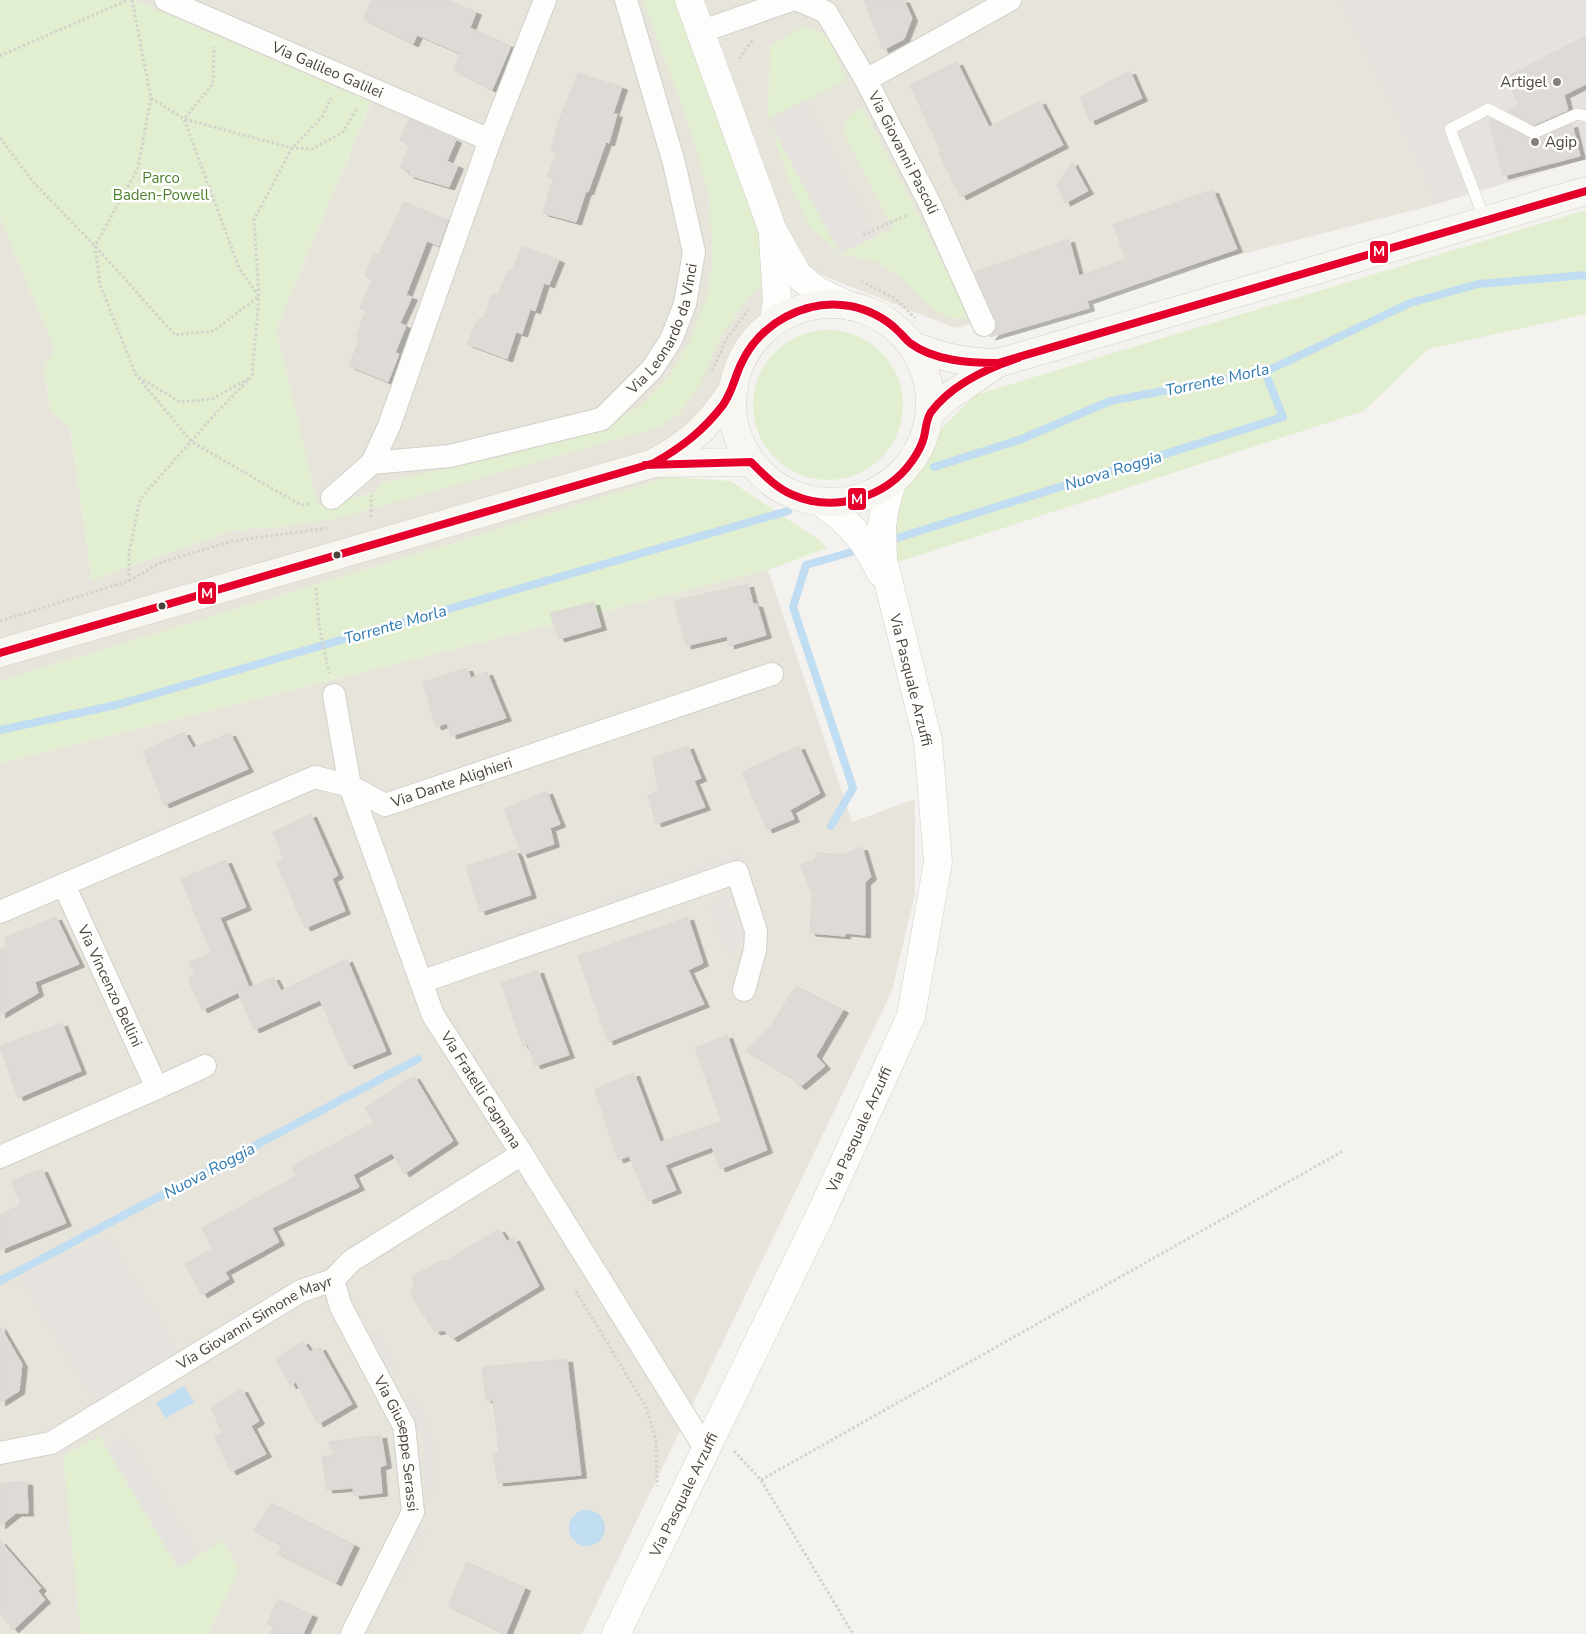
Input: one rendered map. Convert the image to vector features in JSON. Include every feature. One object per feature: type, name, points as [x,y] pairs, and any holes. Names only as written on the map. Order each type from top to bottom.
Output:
[{"type":"main road","points":[[930,413],[948,397],[998,364],[1586,191]]},
{"type":"main road","points":[[914,332],[930,389],[930,413],[924,439],[911,463],[892,482],[870,495],[846,502],[820,502],[794,495],[778,486],[770,481],[752,462],[739,439],[735,422],[734,388],[741,363],[750,348],[774,322],[806,308],[823,304],[849,306],[872,313],[894,326],[914,332],[940,356],[964,362],[998,364]]},
{"type":"main road","points":[[0,653],[654,463],[679,449],[700,432],[734,388]]},
{"type":"main road","points":[[654,463],[752,462]]},
{"type":"street","name":"Via Galileo Galilei","points":[[166,0],[490,140]]},
{"type":"street","points":[[332,498],[372,463],[389,426],[490,140],[545,0]]},
{"type":"street","name":"Via Leonardo da Vinci","points":[[372,463],[450,456],[602,419],[652,369],[670,340],[685,304],[694,252],[674,163],[626,0]]},
{"type":"street","points":[[688,0],[773,231],[798,275],[816,290],[849,306]]},
{"type":"street","points":[[700,32],[791,0]]},
{"type":"street","name":"Via Giovanni Pascoli","points":[[798,0],[826,12],[866,80],[930,204],[984,325]]},
{"type":"street","points":[[866,80],[1010,0]]},
{"type":"street","points":[[773,231],[777,285],[774,322]]},
{"type":"street","name":"Via Pasquale Arzuffi","points":[[616,1634],[821,1213],[911,1016],[938,862],[928,741],[888,588],[883,560],[882,526],[885,506],[892,482]]},
{"type":"street","name":"Via Pasquale Arzuffi","points":[[820,502],[841,516],[860,536],[871,552],[888,588]]},
{"type":"street","name":"Via Dante Alighieri","points":[[0,912],[314,777],[350,786],[384,805],[772,674]]},
{"type":"street","name":"Via Fratelli Cagnana","points":[[334,695],[350,786],[433,1015],[711,1442]]},
{"type":"street","points":[[421,982],[737,872],[756,931],[755,950],[744,990]]},
{"type":"street","name":"Via Vincenzo Bellini","points":[[64,885],[157,1088]]},
{"type":"street","points":[[0,1157],[205,1066]]},
{"type":"street","name":"Via Giovanni Simone Mayr","points":[[0,1453],[51,1443],[301,1291],[333,1280],[351,1261],[522,1154]]},
{"type":"street","name":"Via Giuseppe Serassi","points":[[333,1280],[341,1307],[404,1426],[413,1512],[352,1634]]},
{"type":"lane","points":[[1485,220],[1450,128],[1488,109],[1534,133],[1576,114],[1586,116]]},
{"type":"path","points":[[0,56],[128,0]]},
{"type":"path","points":[[132,0],[151,98],[138,168],[95,246],[100,285],[136,375],[192,442],[301,505],[332,498]]},
{"type":"path","points":[[184,119],[213,84],[214,21]]},
{"type":"path","points":[[129,581],[129,553],[140,499],[252,376],[259,296],[254,220],[292,148],[322,116],[341,76]]},
{"type":"path","points":[[151,98],[184,119],[292,148],[312,149],[342,133],[370,88]]},
{"type":"path","points":[[184,119],[239,268],[259,296]]},
{"type":"path","points":[[0,138],[34,183],[95,246],[175,335],[214,332],[259,296]]},
{"type":"path","points":[[863,235],[930,204]]},
{"type":"path","points":[[854,278],[873,285],[896,300],[914,332]]},
{"type":"path","points":[[708,380],[726,340],[754,301],[777,285]]},
{"type":"path","points":[[136,375],[180,402],[212,399],[252,376]]},
{"type":"path","points":[[363,520],[378,515]]},
{"type":"path","points":[[0,621],[129,581],[162,562],[233,541],[333,527]]},
{"type":"path","points":[[316,585],[319,624],[329,673]]},
{"type":"path","points":[[761,1480],[1343,1151]]},
{"type":"path","points":[[711,1442],[761,1480],[853,1634]]},
{"type":"shaded area","points":[[134,0],[1339,0],[1437,204],[955,328],[802,267],[669,477],[0,681],[0,217],[55,350],[44,369],[51,411],[70,428],[92,580],[233,530],[281,527],[321,520],[276,329],[371,103]]},
{"type":"shaded area","points":[[1339,0],[1586,0],[1586,159],[1437,204]]},
{"type":"shaded area","points":[[805,100],[877,235],[840,254],[768,119]]},
{"type":"shaded area","points":[[768,570],[852,822],[915,799],[915,893],[892,991],[582,1634],[0,1634],[0,763]]},
{"type":"shaded area","points":[[741,851],[746,862],[608,910],[603,901]]},
{"type":"shaded area","points":[[728,896],[747,943],[728,957],[709,907]]},
{"type":"shaded area","points":[[567,913],[572,923],[472,959],[468,949]]},
{"type":"shaded area","points":[[106,1233],[186,1361],[101,1412],[18,1276]]},
{"type":"shaded area","points":[[377,1330],[399,1369],[388,1374],[367,1335]]},
{"type":"shaded area","points":[[413,1397],[428,1423],[434,1444],[437,1469],[435,1492],[426,1490],[425,1446],[405,1401]]},
{"type":"shaded area","points":[[126,1436],[199,1555],[178,1568],[106,1448]]},
{"type":"shaded area","points":[[417,1526],[426,1529],[400,1583],[392,1578],[411,1543]]},
{"type":"green space","name":"Parco Baden-Powell","points":[[0,0],[134,0],[371,102],[276,329],[318,506],[377,492],[380,483],[513,454],[613,422],[640,406],[669,376],[690,341],[709,291],[712,259],[710,199],[692,133],[643,0],[680,0],[763,233],[763,285],[749,296],[721,336],[700,384],[680,413],[660,427],[339,518],[281,527],[233,530],[92,580],[70,428],[51,411],[44,369],[55,350],[0,217]]},
{"type":"green space","points":[[804,26],[828,36],[846,80],[768,120],[770,46]]},
{"type":"green space","points":[[863,108],[971,319],[950,318],[934,310],[899,276],[875,261],[840,254],[893,228],[844,134],[848,117]]},
{"type":"green space","points":[[769,122],[840,254],[810,227],[790,184]]},
{"type":"green space","points":[[1586,210],[1586,314],[1428,349],[1364,411],[895,563],[884,521],[932,438],[975,395]]},
{"type":"green space","points":[[828,330],[857,336],[881,352],[897,376],[903,405],[897,434],[881,458],[857,474],[828,480],[799,474],[775,458],[759,434],[753,405],[759,376],[775,352],[799,336]]},
{"type":"green space","points":[[669,477],[730,481],[819,540],[827,548],[768,570],[0,763],[0,681]]},
{"type":"green space","points":[[99,1436],[178,1568],[223,1541],[239,1569],[208,1634],[81,1634],[63,1456]]},
{"type":"water","points":[[184,1386],[194,1402],[166,1418],[156,1403]]},
{"type":"water","points":[[587,1510],[600,1515],[605,1528],[600,1541],[587,1546],[574,1541],[569,1528],[574,1515]]},
{"type":"building","points":[[372,0],[448,0],[476,12],[470,28],[511,46],[492,90],[454,70],[460,53],[417,35],[413,44],[363,19]]},
{"type":"building","points":[[864,0],[904,0],[912,18],[904,39],[883,50]]},
{"type":"building","points":[[1586,36],[1586,84],[1564,95],[1568,110],[1534,125],[1507,110],[1519,104],[1506,77]]},
{"type":"building","points":[[957,62],[989,127],[1040,101],[1063,145],[961,197],[939,153],[941,151],[910,85]]},
{"type":"building","points":[[1130,71],[1142,98],[1090,122],[1080,97]]},
{"type":"building","points":[[578,73],[622,87],[613,114],[617,114],[609,143],[606,142],[588,192],[586,191],[576,222],[543,213],[553,179],[547,177],[557,153],[551,151],[560,118]]},
{"type":"building","points":[[409,119],[456,140],[447,161],[458,166],[449,187],[408,175],[410,172],[400,168],[410,145],[400,140]]},
{"type":"building","points":[[1491,119],[1533,140],[1572,124],[1580,156],[1503,176],[1489,120]]},
{"type":"building","points":[[1072,162],[1088,191],[1065,203],[1057,185]]},
{"type":"building","points":[[1213,190],[1237,249],[1087,301],[1089,308],[990,337],[997,327],[996,320],[975,272],[1069,239],[1079,276],[1126,259],[1113,224]]},
{"type":"building","points":[[404,202],[448,220],[439,246],[427,241],[406,295],[412,297],[400,323],[406,326],[395,353],[399,354],[388,382],[349,366],[360,338],[356,336],[366,311],[360,308],[372,280],[365,276],[374,254],[379,255]]},
{"type":"building","points":[[522,246],[559,260],[549,285],[544,283],[535,311],[530,309],[522,334],[516,332],[507,359],[467,344],[478,319],[484,319],[492,294],[498,296],[508,270],[512,271]]},
{"type":"building","points":[[748,584],[753,604],[757,604],[766,635],[729,646],[727,636],[686,646],[674,601]]},
{"type":"building","points":[[594,602],[601,627],[559,639],[550,613]]},
{"type":"building","points":[[467,668],[471,678],[487,672],[506,718],[451,736],[447,723],[436,727],[423,682]]},
{"type":"building","points":[[184,732],[193,748],[230,733],[248,769],[164,805],[143,751]]},
{"type":"building","points":[[688,746],[701,778],[694,781],[705,807],[656,824],[648,795],[659,790],[652,758]]},
{"type":"building","points":[[799,746],[820,793],[790,810],[794,819],[767,830],[742,772]]},
{"type":"building","points":[[547,791],[560,824],[550,828],[554,844],[522,855],[504,809]]},
{"type":"building","points":[[311,814],[338,875],[332,879],[345,911],[305,928],[277,864],[284,860],[273,832]]},
{"type":"building","points":[[862,847],[871,877],[865,882],[865,935],[845,933],[845,936],[810,933],[812,895],[801,865],[815,860],[816,853],[843,854]]},
{"type":"building","points":[[516,850],[531,895],[480,912],[466,866]]},
{"type":"building","points":[[226,860],[246,907],[220,918],[249,987],[202,1010],[188,978],[195,975],[189,962],[211,953],[181,879]]},
{"type":"building","points":[[56,917],[79,964],[35,982],[38,993],[0,1015],[0,950],[7,946],[4,938]]},
{"type":"building","points":[[688,917],[703,963],[688,970],[704,1004],[608,1042],[578,956]]},
{"type":"building","points":[[347,959],[386,1051],[349,1066],[320,1000],[254,1030],[238,992],[274,977],[281,991]]},
{"type":"building","points":[[538,970],[569,1055],[535,1066],[528,1044],[523,1046],[501,983]]},
{"type":"building","points":[[796,986],[843,1010],[816,1056],[825,1066],[800,1087],[791,1078],[745,1051],[772,1024]]},
{"type":"building","points":[[62,1023],[81,1071],[18,1098],[0,1046]]},
{"type":"building","points":[[727,1035],[767,1150],[720,1169],[712,1147],[665,1165],[676,1190],[648,1201],[629,1156],[618,1160],[595,1089],[634,1073],[660,1142],[722,1122],[695,1048]]},
{"type":"building","points":[[414,1076],[453,1141],[404,1174],[392,1153],[353,1175],[359,1187],[272,1228],[279,1242],[225,1272],[229,1279],[202,1295],[185,1264],[213,1249],[202,1228],[296,1176],[292,1166],[374,1123],[365,1108]]},
{"type":"building","points":[[42,1169],[66,1223],[0,1250],[0,1215],[21,1204],[11,1181]]},
{"type":"building","points":[[499,1229],[507,1241],[514,1238],[539,1286],[452,1339],[444,1330],[435,1332],[410,1294],[414,1284],[412,1277],[442,1260],[444,1262]]},
{"type":"building","points":[[0,1326],[22,1364],[19,1391],[0,1403]]},
{"type":"building","points":[[303,1341],[310,1352],[320,1347],[352,1404],[318,1424],[296,1382],[291,1386],[275,1359]]},
{"type":"building","points":[[567,1359],[581,1475],[498,1483],[493,1453],[499,1452],[493,1400],[486,1400],[482,1367]]},
{"type":"building","points":[[242,1389],[259,1421],[251,1426],[266,1454],[231,1472],[215,1437],[222,1433],[211,1407]]},
{"type":"building","points":[[381,1435],[386,1465],[380,1467],[382,1493],[354,1496],[353,1488],[327,1490],[322,1457],[335,1455],[328,1442]]},
{"type":"building","points":[[27,1482],[28,1513],[16,1513],[0,1526],[0,1483]]},
{"type":"building","points":[[271,1503],[354,1545],[336,1583],[277,1553],[282,1545],[254,1531]]},
{"type":"building","points":[[0,1541],[41,1588],[38,1591],[45,1600],[13,1630],[0,1613]]},
{"type":"building","points":[[467,1562],[525,1588],[506,1634],[448,1606]]},
{"type":"building","points":[[278,1599],[312,1615],[303,1634],[270,1634],[273,1627],[267,1624]]},
{"type":"waterway","name":"Torrente Morla","points":[[934,467],[1022,439],[1110,401],[1265,372],[1410,303],[1478,284],[1586,275]]},
{"type":"waterway","name":"Nuova Roggia","points":[[897,538],[1283,417],[1265,372]]},
{"type":"waterway","name":"Torrente Morla","points":[[0,730],[116,705],[788,511]]},
{"type":"waterway","name":"Nuova Roggia","points":[[831,826],[853,788],[793,607],[806,565],[855,551]]},
{"type":"waterway","name":"Nuova Roggia","points":[[0,1281],[418,1059]]},
{"type":"transit line","name":"M","points":[[0,653],[654,463],[674,451],[708,423],[723,405],[749,349],[772,326],[801,310],[833,305],[856,307],[881,318],[910,343],[930,354],[952,360],[998,363],[1586,191]]},
{"type":"transit line","name":"M","points":[[645,465],[751,462],[775,485],[793,495],[825,502],[842,502],[858,499],[874,493],[888,484],[901,474],[912,461],[921,446],[929,415],[939,402],[959,386],[983,372],[1018,358]]},
{"type":"place","name":"Artigel","points":[[1557,82]]},
{"type":"place","name":"Agip","points":[[1535,142]]}]
